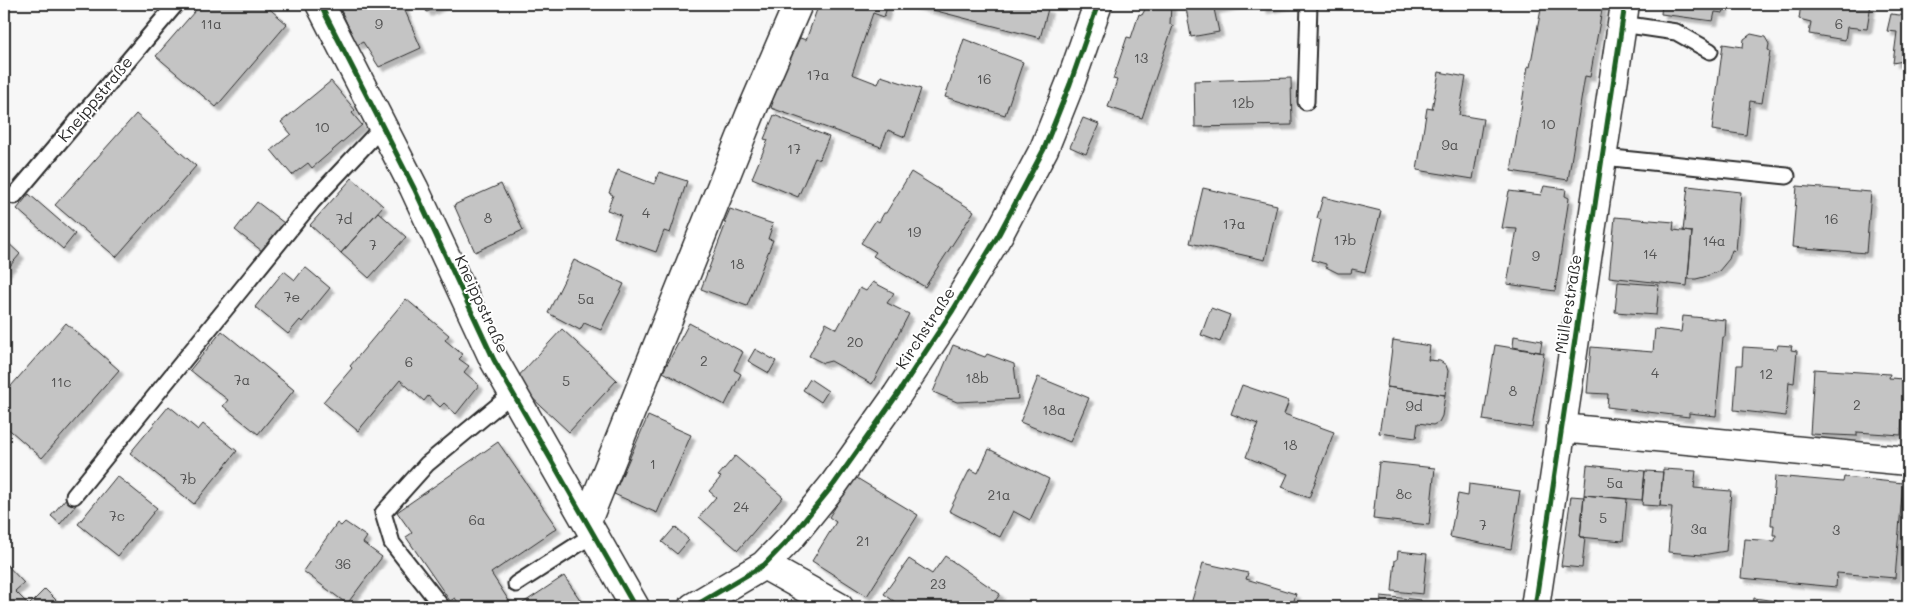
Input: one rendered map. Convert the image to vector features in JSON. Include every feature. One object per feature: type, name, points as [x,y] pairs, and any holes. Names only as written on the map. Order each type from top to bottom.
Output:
[{"type":"street","name":"Kneippstraße","points":[[320,4],[424,208],[494,360],[636,607]]},
{"type":"street","points":[[590,527],[750,115],[798,4]]},
{"type":"street","name":"Kirchstraße","points":[[693,607],[764,564],[791,536],[834,484],[897,395],[943,326],[999,234],[1044,148],[1070,84],[1098,4]]},
{"type":"street","name":"Müllerstraße","points":[[1535,607],[1623,14]]},
{"type":"street","points":[[1561,428],[1908,461]]},
{"type":"street","points":[[764,564],[839,607]]},
{"type":"lane","name":"Kneippstraße","points":[[14,196],[176,4]]},
{"type":"lane","points":[[1306,102],[1309,4]]},
{"type":"lane","name":"Müllerstraße","points":[[1623,14],[1676,32],[1710,51]]},
{"type":"lane","points":[[74,496],[312,202],[383,126]]},
{"type":"lane","points":[[1603,157],[1788,176]]},
{"type":"lane","points":[[442,607],[392,543],[383,513],[426,464],[513,393]]},
{"type":"lane","points":[[516,584],[590,527]]},
{"type":"building","points":[[201,4],[264,4],[287,24],[216,107],[156,56]]},
{"type":"building","points":[[338,4],[408,4],[403,6],[421,48],[379,67],[363,42],[357,45]]},
{"type":"building","points":[[422,4],[443,4],[427,12]]},
{"type":"building","points":[[819,4],[888,4],[884,17],[873,13],[852,74],[878,84],[881,76],[921,89],[905,137],[888,130],[881,147],[771,108],[794,36],[806,40]]},
{"type":"building","points":[[910,4],[1029,4],[1048,9],[1040,38]]},
{"type":"building","points":[[1148,4],[1171,4],[1170,24],[1173,26],[1142,118],[1108,107],[1117,80],[1113,79],[1127,37],[1131,38],[1139,14],[1142,15]]},
{"type":"building","points":[[1205,4],[1237,4],[1214,9],[1219,32],[1191,37],[1186,8]]},
{"type":"building","points":[[1262,4],[1288,4],[1263,9]]},
{"type":"building","points":[[1542,4],[1603,4],[1590,77],[1585,76],[1568,180],[1511,171],[1528,66],[1530,67]]},
{"type":"building","points":[[1662,4],[1725,4],[1723,13],[1715,12],[1713,21],[1661,14]]},
{"type":"building","points":[[1801,4],[1871,4],[1867,29],[1847,27],[1845,40],[1809,34],[1811,22],[1799,19]]},
{"type":"building","points":[[1891,14],[1908,16],[1908,60],[1893,63],[1897,32],[1887,31]]},
{"type":"building","points":[[1751,34],[1765,37],[1769,44],[1768,50],[1770,51],[1762,103],[1750,101],[1746,135],[1712,130],[1723,44],[1743,47],[1744,39]]},
{"type":"building","points":[[964,39],[1023,62],[1005,115],[945,97]]},
{"type":"building","points":[[1439,72],[1466,77],[1459,115],[1483,119],[1473,179],[1417,170],[1427,108],[1432,109]]},
{"type":"building","points":[[1291,78],[1292,125],[1195,127],[1194,81]]},
{"type":"building","points":[[331,81],[355,110],[352,113],[362,125],[312,168],[308,163],[292,175],[271,150],[291,134],[281,122]]},
{"type":"building","points":[[136,114],[196,166],[116,257],[55,205]]},
{"type":"building","points":[[774,115],[829,137],[819,160],[815,158],[798,197],[752,178],[768,140],[764,139]]},
{"type":"building","points":[[1083,118],[1099,124],[1086,154],[1070,147]]},
{"type":"building","points":[[618,170],[654,184],[659,172],[687,181],[670,233],[664,231],[656,252],[614,237],[621,215],[607,210],[613,195],[609,193]]},
{"type":"building","points":[[911,172],[974,211],[925,287],[873,256],[876,252],[861,243],[876,220],[879,222],[884,213],[886,213]]},
{"type":"building","points":[[352,178],[383,206],[341,253],[310,225]]},
{"type":"building","points":[[501,184],[523,230],[475,252],[454,205]]},
{"type":"building","points":[[1544,186],[1566,189],[1565,196],[1569,198],[1555,291],[1507,284],[1517,229],[1502,228],[1509,191],[1541,195]]},
{"type":"building","points":[[1688,186],[1741,192],[1736,251],[1732,250],[1729,259],[1719,271],[1696,279],[1688,279],[1692,232],[1683,231]]},
{"type":"building","points":[[1797,186],[1871,192],[1866,253],[1792,247]]},
{"type":"building","points":[[1203,188],[1277,205],[1265,260],[1190,243]]},
{"type":"building","points":[[29,194],[75,234],[63,249],[17,209]]},
{"type":"building","points":[[1323,197],[1381,211],[1365,272],[1352,269],[1351,273],[1338,273],[1326,267],[1326,264],[1312,260],[1321,220],[1317,218]]},
{"type":"building","points":[[257,202],[284,223],[262,251],[235,230]]},
{"type":"building","points":[[730,209],[773,224],[768,239],[773,240],[747,306],[701,289]]},
{"type":"building","points":[[378,212],[406,237],[369,278],[341,253]]},
{"type":"building","points":[[1615,217],[1674,222],[1673,230],[1692,232],[1687,286],[1609,277]]},
{"type":"building","points":[[4,239],[20,254],[4,273]]},
{"type":"building","points":[[574,260],[624,284],[601,330],[584,323],[580,330],[548,313]]},
{"type":"building","points":[[305,267],[330,288],[302,322],[300,320],[288,334],[255,307],[284,271],[295,280]]},
{"type":"building","points":[[873,282],[894,293],[887,303],[909,314],[872,384],[831,361],[823,363],[809,356],[826,323],[837,329],[860,288],[866,291]]},
{"type":"building","points":[[1618,282],[1659,285],[1656,315],[1615,312]]},
{"type":"building","points":[[406,299],[449,335],[445,340],[463,355],[459,359],[469,366],[464,372],[479,385],[456,414],[444,403],[440,407],[428,396],[424,401],[400,380],[358,431],[323,402],[352,368],[350,366]]},
{"type":"building","points":[[1211,308],[1230,315],[1220,342],[1201,335]]},
{"type":"building","points":[[1683,316],[1726,320],[1716,416],[1689,413],[1689,417],[1607,407],[1608,394],[1587,393],[1591,347],[1653,352],[1655,329],[1681,332]]},
{"type":"building","points":[[66,323],[119,370],[42,458],[4,425],[4,394]]},
{"type":"building","points":[[689,323],[743,352],[734,370],[741,374],[725,405],[663,372]]},
{"type":"building","points":[[562,329],[617,380],[569,432],[514,381]]},
{"type":"building","points":[[222,331],[294,390],[258,434],[223,406],[228,400],[190,370]]},
{"type":"building","points":[[1514,336],[1542,341],[1540,352],[1513,347]]},
{"type":"building","points":[[1393,340],[1430,346],[1428,360],[1440,361],[1446,365],[1448,371],[1445,395],[1387,387]]},
{"type":"building","points":[[953,345],[985,357],[987,354],[1014,364],[1018,399],[957,402],[933,392]]},
{"type":"building","points":[[1495,345],[1544,353],[1532,428],[1483,420]]},
{"type":"building","points":[[1778,345],[1792,346],[1791,350],[1797,351],[1794,383],[1789,382],[1786,416],[1734,410],[1737,365],[1742,365],[1743,347],[1777,349]]},
{"type":"building","points":[[755,349],[776,361],[769,373],[748,361]]},
{"type":"building","points":[[1814,369],[1890,374],[1889,378],[1904,379],[1901,435],[1857,432],[1857,436],[1810,434]]},
{"type":"building","points":[[1038,377],[1089,398],[1070,442],[1020,422]]},
{"type":"building","points":[[810,379],[828,391],[821,402],[803,390]]},
{"type":"building","points":[[1242,385],[1289,401],[1284,414],[1334,432],[1309,498],[1282,487],[1288,474],[1246,457],[1258,424],[1231,414]]},
{"type":"building","points":[[1387,387],[1445,395],[1442,416],[1439,422],[1433,425],[1418,423],[1416,438],[1379,433]]},
{"type":"building","points":[[169,406],[198,430],[203,424],[237,451],[194,504],[130,453]]},
{"type":"building","points":[[648,416],[691,435],[657,513],[614,494]]},
{"type":"building","points":[[498,442],[557,528],[491,573],[513,607],[462,607],[455,598],[450,601],[406,537],[412,533],[397,512]]},
{"type":"building","points":[[989,449],[1049,479],[1030,520],[1013,511],[1000,537],[949,511],[970,469],[978,473]]},
{"type":"building","points":[[735,456],[783,497],[738,550],[699,517],[716,497],[709,491],[721,477],[718,476]]},
{"type":"building","points":[[1379,462],[1435,468],[1429,525],[1373,519]]},
{"type":"building","points":[[1587,465],[1645,471],[1642,500],[1584,495]]},
{"type":"building","points":[[1663,469],[1696,471],[1694,488],[1731,491],[1726,551],[1702,555],[1668,552],[1672,507],[1660,506]]},
{"type":"building","points":[[1645,471],[1663,472],[1660,506],[1642,505]]},
{"type":"building","points":[[117,476],[157,508],[118,556],[78,524]]},
{"type":"building","points":[[1775,476],[1843,482],[1844,477],[1903,483],[1895,578],[1837,573],[1836,587],[1741,578],[1745,539],[1775,541],[1776,535],[1773,535],[1774,525],[1771,525]]},
{"type":"building","points":[[855,477],[918,515],[867,596],[812,561],[836,522],[829,517]]},
{"type":"building","points":[[1469,484],[1520,491],[1511,549],[1450,537],[1458,494],[1468,496]]},
{"type":"building","points":[[1584,495],[1627,499],[1623,541],[1580,537]]},
{"type":"building","points":[[1571,496],[1584,497],[1580,537],[1585,537],[1582,568],[1561,566]]},
{"type":"building","points":[[67,497],[76,505],[60,524],[51,516]]},
{"type":"building","points":[[345,522],[367,537],[363,543],[382,557],[347,604],[303,571],[337,523],[341,526]]},
{"type":"building","points":[[675,527],[689,540],[677,554],[662,542]]},
{"type":"building","points":[[1398,551],[1427,554],[1423,594],[1392,591],[1395,560],[1397,560]]},
{"type":"building","points":[[945,556],[1000,594],[991,607],[902,607],[884,594],[909,559],[932,574]]},
{"type":"building","points":[[4,562],[24,583],[15,591],[29,605],[45,589],[63,607],[4,607]]},
{"type":"building","points":[[1203,563],[1248,573],[1246,579],[1296,594],[1292,607],[1190,607]]},
{"type":"building","points":[[564,576],[585,607],[517,607]]},
{"type":"building","points":[[1381,596],[1421,600],[1421,607],[1380,607]]},
{"type":"building","points":[[1754,598],[1776,601],[1775,606],[1782,607],[1753,607]]},
{"type":"cycle path","points":[[320,4],[414,188],[494,360],[635,607]]},
{"type":"cycle path","points":[[693,607],[764,565],[791,537],[834,484],[897,395],[953,310],[999,234],[1044,149],[1070,84],[1098,4]]},
{"type":"cycle path","points":[[1535,607],[1625,4]]}]
